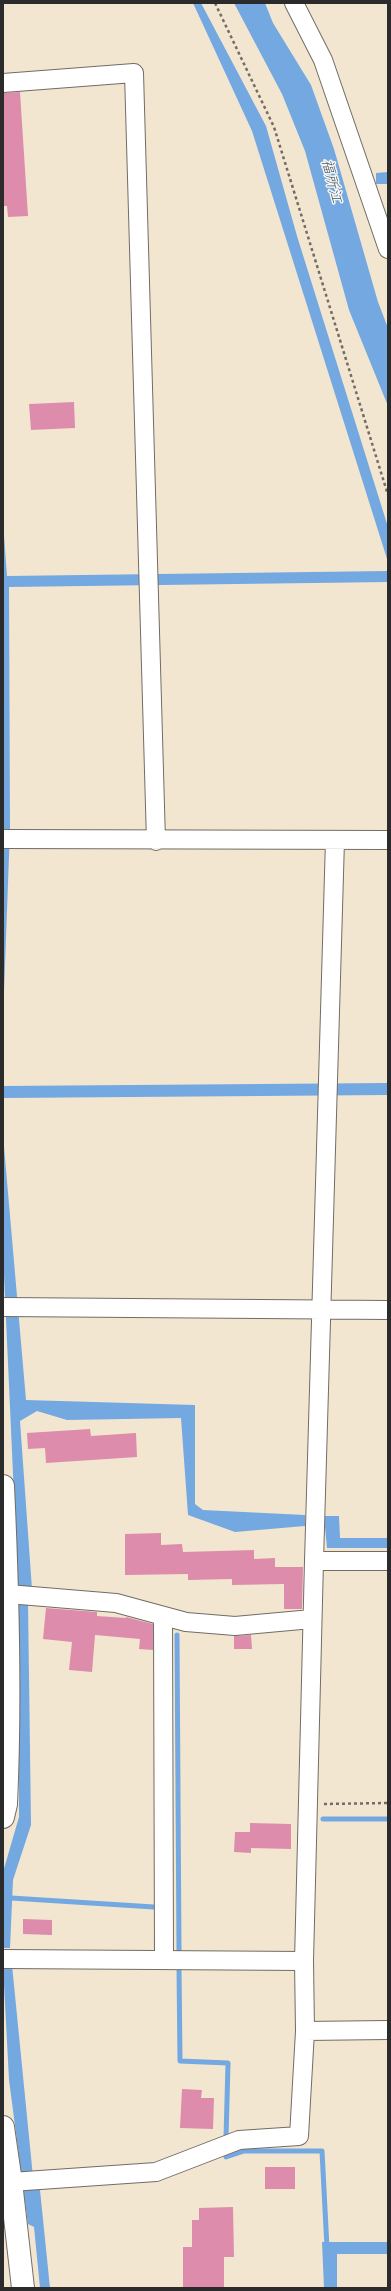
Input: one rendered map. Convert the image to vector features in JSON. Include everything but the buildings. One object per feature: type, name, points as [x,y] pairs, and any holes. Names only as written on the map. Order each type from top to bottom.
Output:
[{"type":"street","points":[[294,3],[323,60],[388,249]]},
{"type":"street","points":[[3,83],[134,74],[156,841]]},
{"type":"street","points":[[10,840],[388,840]]},
{"type":"street","points":[[12,2182],[156,2172],[239,2140],[299,2136],[304,2031],[304,1961],[320,1311],[329,1079],[335,840]]},
{"type":"street","points":[[3,1307],[320,1311],[388,1310]]},
{"type":"street","points":[[3,1486],[4,1536],[8,1594],[6,1804],[3,1818]]},
{"type":"street","points":[[314,1561],[388,1561]]},
{"type":"street","points":[[8,1594],[116,1603],[186,1622],[235,1626],[312,1619]]},
{"type":"street","points":[[163,1616],[164,1959]]},
{"type":"street","points":[[3,1959],[304,1961]]},
{"type":"street","points":[[304,2031],[388,2030]]},
{"type":"street","points":[[4,2139],[12,2182],[23,2288]]},
{"type":"path","points":[[215,3],[274,127],[388,495]]},
{"type":"path","points":[[308,1804],[388,1804]]},
{"type":"water","points":[[193,3],[201,3],[266,126],[297,236],[388,527],[388,562],[252,131]]},
{"type":"water","name":"福所江","points":[[234,3],[265,3],[273,23],[311,85],[334,149],[378,302],[388,328],[388,406],[349,310],[305,151],[282,94]]},
{"type":"water","points":[[388,172],[388,184],[376,184],[376,173]]},
{"type":"water","points":[[3,522],[7,576],[388,571],[388,582],[9,587],[10,829],[3,1019]]},
{"type":"water","points":[[388,1083],[388,1095],[3,1098],[3,1086]]},
{"type":"water","points":[[3,1135],[26,1400],[195,1405],[195,1504],[203,1510],[305,1515],[305,1526],[235,1532],[188,1515],[181,1418],[67,1420],[37,1411],[20,1421],[32,1589],[22,1589],[18,1584],[3,1253]]},
{"type":"water","points":[[324,1516],[339,1516],[340,1538],[388,1538],[388,1548],[327,1548]]},
{"type":"water","points":[[28,1602],[31,1825],[13,1880],[10,1948],[3,1948],[3,1872],[19,1817],[19,1604]]},
{"type":"water","points":[[3,1965],[12,1965],[34,2187],[40,2190],[50,2288],[40,2288],[34,2227],[28,2224],[9,2080]]},
{"type":"water","points":[[322,2242],[388,2242],[388,2254],[337,2254],[337,2288],[324,2288]]},
{"type":"waterway","points":[[177,1635],[179,1951]]},
{"type":"waterway","points":[[323,1819],[388,1819]]},
{"type":"waterway","points":[[11,1898],[154,1907]]},
{"type":"waterway","points":[[179,1968],[180,2061],[228,2063],[226,2138]]},
{"type":"waterway","points":[[226,2157],[244,2151],[322,2151],[327,2248]]}]
